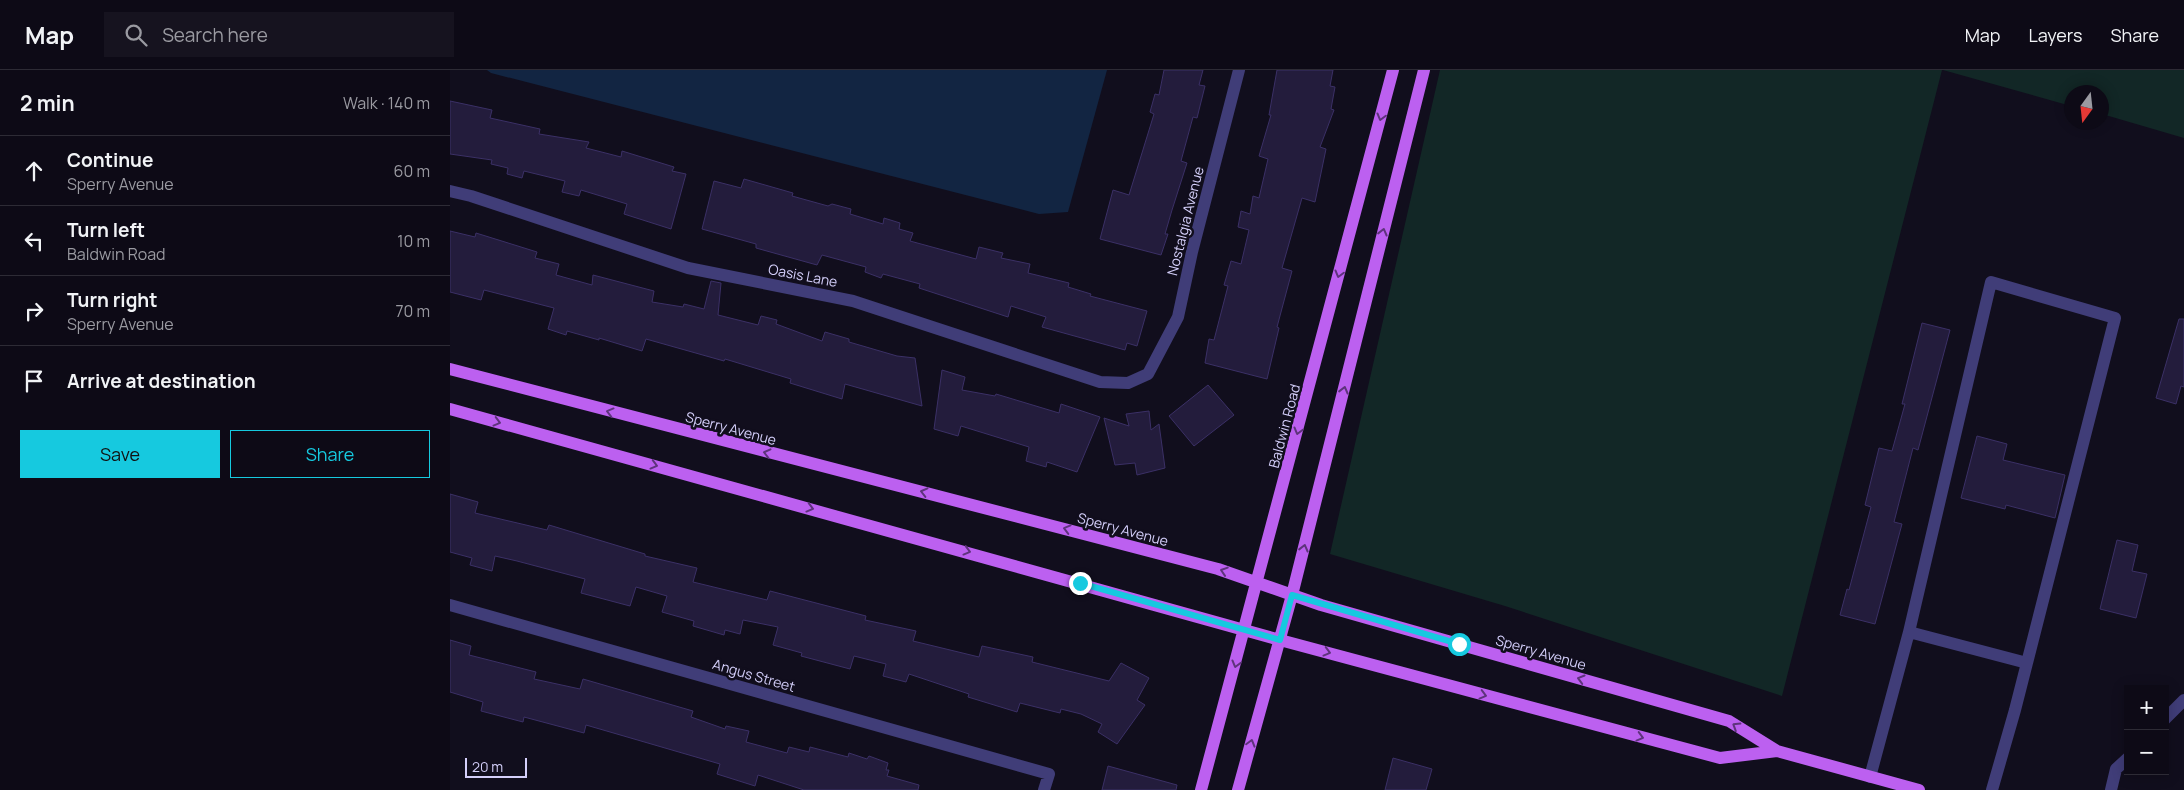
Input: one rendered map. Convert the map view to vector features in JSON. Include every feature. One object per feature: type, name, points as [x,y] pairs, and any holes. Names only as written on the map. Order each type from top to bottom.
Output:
[{"type":"main road","name":"Baldwin Road","points":[[1201,790],[1394,70]]},
{"type":"main road","points":[[1238,790],[1292,595],[1424,70]]},
{"type":"main road","name":"Sperry Avenue","points":[[450,369],[1189,562],[1292,595],[1728,721],[1777,752],[1919,790]]},
{"type":"main road","name":"Sperry Avenue","points":[[450,409],[1280,640],[1720,758],[1777,752]]},
{"type":"street","name":"Nostalgia Avenue","points":[[1148,374],[1178,317],[1192,252],[1239,70]]},
{"type":"street","name":"Oasis Lane","points":[[450,191],[471,196],[688,268],[853,301],[1100,382],[1128,383],[1148,374]]},
{"type":"street","points":[[1870,777],[1909,632],[1991,282],[2115,318],[2027,663],[1992,790]]},
{"type":"street","name":"Angus Street","points":[[450,604],[1049,774],[1044,790]]},
{"type":"street","points":[[1909,632],[2027,663]]},
{"type":"street","points":[[2169,715],[2184,700]]},
{"type":"street","points":[[2111,790],[2116,769],[2124,762]]},
{"type":"green space","points":[[1440,70],[1942,70],[1782,696],[1505,606],[1330,554]]},
{"type":"green space","points":[[1943,70],[2184,70],[2184,138],[2109,116],[2109,85],[2064,85],[2064,104]]},
{"type":"water","points":[[487,70],[1107,70],[1068,212],[1039,214],[491,73]]},
{"type":"building","points":[[1164,70],[1203,70],[1199,85],[1205,86],[1197,118],[1193,117],[1181,161],[1187,163],[1165,234],[1168,234],[1161,255],[1100,239],[1113,190],[1129,195],[1154,114],[1150,112],[1155,94],[1159,95]]},
{"type":"building","points":[[1277,70],[1333,70],[1330,86],[1335,87],[1331,109],[1334,110],[1320,147],[1326,149],[1315,202],[1302,198],[1282,268],[1292,271],[1277,327],[1279,328],[1267,379],[1205,363],[1209,339],[1214,340],[1228,286],[1224,285],[1231,261],[1241,264],[1249,230],[1238,227],[1241,211],[1250,214],[1253,196],[1259,198],[1268,159],[1259,156],[1271,115],[1269,115]]},
{"type":"building","points":[[450,101],[492,110],[490,118],[540,129],[539,134],[589,142],[586,148],[621,157],[622,151],[674,167],[672,171],[686,174],[671,229],[624,214],[627,204],[581,190],[579,196],[562,192],[565,181],[524,171],[522,178],[507,174],[508,168],[491,164],[492,160],[450,154]]},
{"type":"building","points":[[744,179],[793,193],[792,196],[828,206],[832,204],[851,209],[850,214],[883,224],[884,218],[900,223],[899,229],[913,233],[910,241],[976,259],[979,247],[1003,253],[1001,258],[1030,264],[1028,273],[1069,283],[1068,287],[1091,294],[1090,296],[1147,311],[1137,346],[1127,343],[1125,350],[1042,327],[1046,317],[1011,306],[1008,317],[919,288],[920,284],[883,274],[881,278],[865,272],[866,267],[822,255],[817,265],[756,248],[756,244],[702,229],[714,181],[741,188]]},
{"type":"building","points":[[450,231],[475,237],[476,233],[537,252],[535,258],[559,264],[556,275],[592,285],[593,275],[654,291],[652,302],[683,307],[684,304],[704,309],[711,281],[721,283],[718,315],[758,325],[761,316],[777,320],[776,324],[822,341],[825,332],[849,339],[849,342],[897,356],[915,358],[922,406],[845,384],[842,399],[790,383],[791,379],[725,359],[724,361],[646,339],[642,351],[599,338],[599,340],[567,331],[566,335],[548,329],[554,308],[484,290],[481,300],[450,292]]},
{"type":"building","points":[[2179,319],[2184,319],[2184,387],[2181,386],[2176,404],[2156,398]]},
{"type":"building","points":[[1922,323],[1950,330],[1918,450],[1913,448],[1894,522],[1902,524],[1875,624],[1840,615],[1847,589],[1849,590],[1871,507],[1865,505],[1879,448],[1892,451],[1905,404],[1902,404]]},
{"type":"building","points":[[942,370],[965,377],[962,390],[995,396],[996,394],[1059,413],[1061,404],[1100,417],[1077,472],[1047,462],[1046,467],[1026,461],[1029,447],[961,426],[958,436],[934,429]]},
{"type":"building","points":[[1208,385],[1234,415],[1194,446],[1169,416]]},
{"type":"building","points":[[1149,411],[1151,430],[1159,424],[1165,468],[1137,475],[1135,463],[1115,465],[1104,418],[1129,426],[1126,414]]},
{"type":"building","points":[[1977,436],[2007,444],[2003,460],[2065,475],[2055,518],[2006,505],[2005,509],[1961,498]]},
{"type":"building","points":[[450,494],[478,502],[475,513],[547,530],[549,525],[645,554],[645,556],[697,568],[693,582],[767,600],[770,591],[866,616],[865,620],[916,631],[913,641],[979,657],[982,646],[1033,657],[1032,662],[1109,681],[1121,663],[1149,678],[1137,700],[1145,705],[1117,744],[1098,732],[1102,724],[1081,714],[1061,709],[1060,713],[1020,703],[1017,712],[968,697],[969,694],[909,674],[906,682],[883,676],[886,664],[854,656],[850,669],[801,656],[802,653],[773,645],[778,627],[743,620],[740,634],[725,630],[724,635],[693,626],[694,621],[662,612],[667,596],[636,587],[630,606],[581,593],[585,579],[517,561],[495,556],[492,571],[470,565],[472,558],[450,552]]},
{"type":"building","points":[[2117,540],[2138,545],[2132,571],[2147,574],[2136,618],[2100,609]]},
{"type":"building","points":[[450,640],[471,646],[469,655],[536,672],[534,679],[580,689],[583,679],[693,711],[691,717],[725,729],[726,726],[749,731],[746,742],[787,753],[789,747],[809,752],[810,747],[848,757],[849,753],[867,759],[869,756],[888,763],[886,770],[889,770],[887,776],[919,785],[918,790],[804,790],[758,775],[755,786],[717,774],[720,764],[586,725],[584,733],[524,717],[523,722],[481,711],[483,702],[450,692]]},
{"type":"building","points":[[1393,758],[1432,769],[1426,790],[1385,790]]},
{"type":"building","points":[[1108,766],[1177,785],[1176,790],[1102,790]]},
{"type":"route","points":[[1080,583],[1280,640],[1292,595],[1459,644]]}]
